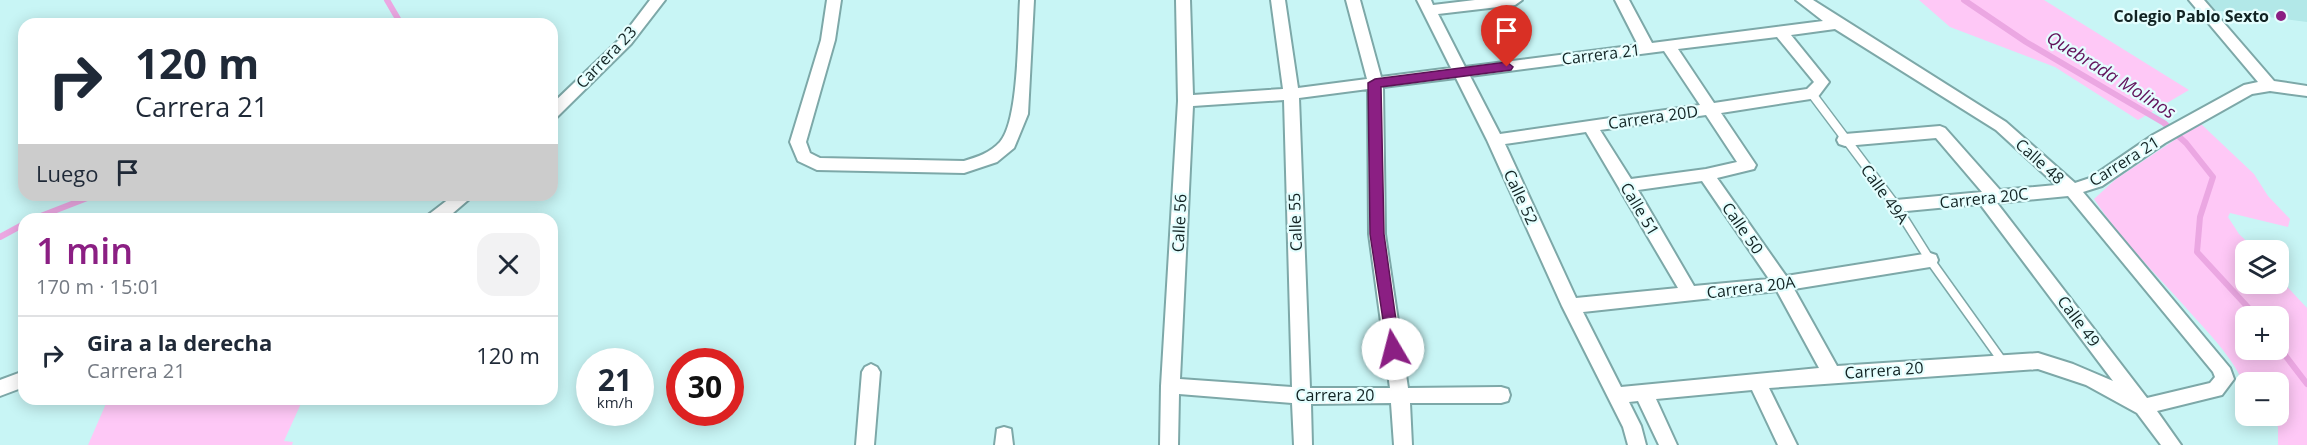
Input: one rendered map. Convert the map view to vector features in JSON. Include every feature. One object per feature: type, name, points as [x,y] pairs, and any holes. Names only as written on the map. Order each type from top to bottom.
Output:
[{"type":"street","name":"Carrera 23","points":[[558,106],[626,41],[658,0]]},
{"type":"street","points":[[834,0],[828,39],[798,142],[804,157],[817,164],[964,167],[991,158],[1008,144],[1020,114],[1027,0]]},
{"type":"street","name":"Calle 56","points":[[1168,445],[1186,101],[1183,0]]},
{"type":"street","name":"Calle 55","points":[[1278,0],[1291,94],[1303,445]]},
{"type":"street","points":[[1353,0],[1375,83],[1377,234],[1400,395],[1403,445]]},
{"type":"street","points":[[1427,5],[1515,0]]},
{"type":"street","points":[[1622,0],[1647,48]]},
{"type":"street","name":"Calle 48","points":[[1803,0],[1837,24],[2001,126],[2073,190],[2221,368],[2225,380],[2216,389],[2143,407]]},
{"type":"street","points":[[2196,0],[2270,86]]},
{"type":"street","name":"Calle 52","points":[[1427,5],[1495,140],[1571,306],[1632,426],[1638,445]]},
{"type":"street","name":"Carrera 21","points":[[1186,101],[1291,94],[1837,24]]},
{"type":"street","points":[[1780,31],[1822,82],[1812,94]]},
{"type":"street","points":[[1627,186],[1706,175],[1748,165],[1668,46]]},
{"type":"street","name":"Carrera 21","points":[[2073,190],[2096,182],[2159,139],[2249,89],[2270,86],[2307,91]]},
{"type":"street","name":"Carrera 20D","points":[[1495,140],[1812,94]]},
{"type":"street","name":"Calle 51","points":[[1589,125],[1690,294]]},
{"type":"street","name":"Calle 49","points":[[1845,140],[1940,132],[2172,445]]},
{"type":"street","name":"Calle 50","points":[[1706,175],[1782,284],[1832,374]]},
{"type":"street","name":"Carrera 20C","points":[[1896,206],[2073,190]]},
{"type":"street","points":[[442,213],[458,201]]},
{"type":"street","name":"Carrera 20A","points":[[1571,306],[1782,284],[1930,260]]},
{"type":"street","name":"Carrera 20","points":[[1616,395],[1832,374],[2038,361],[2065,367],[2097,380],[2143,407]]},
{"type":"street","points":[[865,445],[871,372]]},
{"type":"street","points":[[0,388],[18,381]]},
{"type":"street","points":[[1757,381],[1788,445]]},
{"type":"street","name":"Carrera 20","points":[[1170,386],[1301,396],[1501,395]]},
{"type":"street","points":[[1643,392],[1668,445]]},
{"type":"lane","name":"Calle 49A","points":[[1812,94],[1896,206],[1930,260],[2003,362]]},
{"type":"shaded area","points":[[1919,0],[2044,0],[2189,90],[2138,120],[2055,67],[1950,27]]},
{"type":"shaded area","name":"Colegio Pablo Sexto","points":[[2196,0],[2307,0],[2307,22],[2204,9]]},
{"type":"shaded area","points":[[2200,123],[2254,174],[2268,196],[2290,219],[2288,227],[2230,213],[2228,217],[2245,240],[2235,240],[2235,294],[2289,294],[2289,289],[2307,308],[2307,445],[2278,445],[2277,426],[2289,426],[2289,372],[2238,372],[2210,335],[2130,246],[2094,199],[2116,179]]},
{"type":"shaded area","points":[[105,405],[300,405],[284,441],[293,442],[292,445],[88,445]]},
{"type":"waterway","points":[[387,0],[398,18]]},
{"type":"waterway","name":"Quebrada Molinos","points":[[1964,0],[2026,42],[2164,123],[2186,143],[2213,177],[2200,217],[2197,252],[2247,306]]},
{"type":"waterway","points":[[48,213],[80,201]]},
{"type":"waterway","points":[[0,237],[18,227]]},
{"type":"waterway","name":"Quebrada Molinos","points":[[2289,360],[2307,384]]},
{"type":"place","name":"Colegio Pablo Sexto","points":[[2281,16]]},
{"type":"route","points":[[1393,349],[1377,234],[1375,83],[1507,67]]}]
